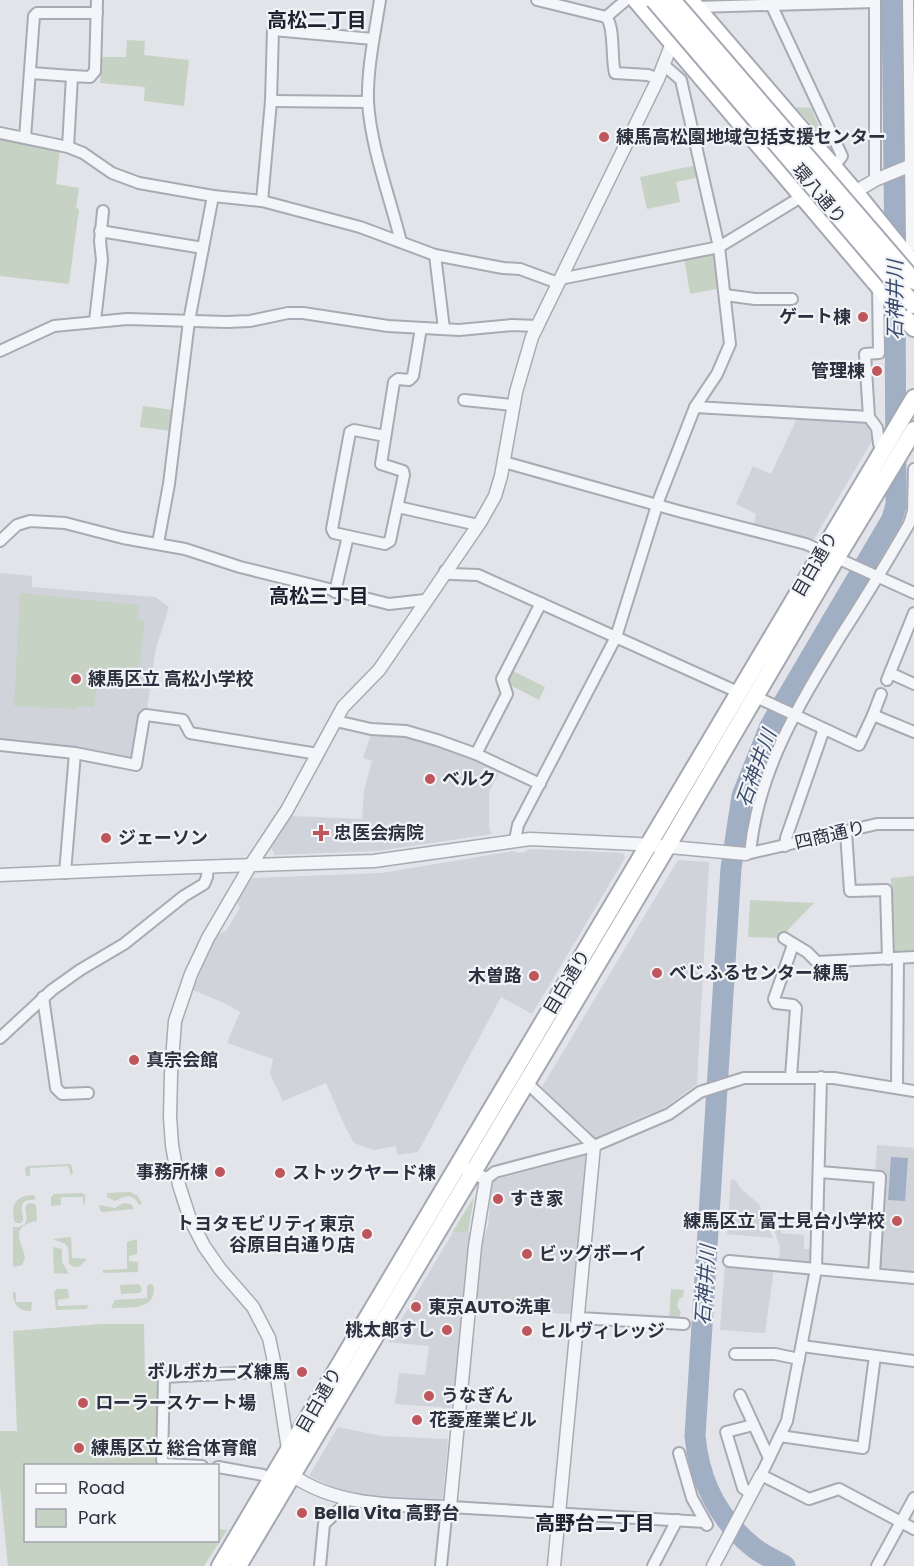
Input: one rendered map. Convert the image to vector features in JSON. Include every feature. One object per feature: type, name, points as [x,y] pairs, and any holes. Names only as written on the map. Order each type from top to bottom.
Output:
[{"type":"main road","points":[[636,0],[803,197],[878,291],[914,328]]},
{"type":"main road","name":"環八通り","points":[[654,0],[914,305]]},
{"type":"main road","name":"環八通り","points":[[674,0],[914,281]]},
{"type":"main road","points":[[693,3],[855,192],[911,262]]},
{"type":"main road","points":[[846,249],[842,237],[842,226],[847,214],[856,209],[876,219]]},
{"type":"main road","name":"目白通り","points":[[837,557],[882,450],[912,401]]},
{"type":"main road","name":"目白通り","points":[[238,1566],[912,434]]},
{"type":"main road","name":"目白通り","points":[[220,1566],[288,1453],[472,1172],[649,845],[754,697]]},
{"type":"street","points":[[31,73],[90,77],[95,71],[97,0]]},
{"type":"street","points":[[380,0],[373,39],[368,102],[376,148],[401,242]]},
{"type":"street","points":[[537,0],[606,17],[610,22],[615,73],[648,75],[658,79]]},
{"type":"street","points":[[606,17],[626,0]]},
{"type":"street","points":[[674,0],[672,43],[664,66],[537,326],[520,373],[504,462],[495,496],[478,525],[379,670],[343,707],[286,810],[207,938],[182,1000],[173,1032],[170,1117],[179,1185],[190,1219],[220,1269],[253,1307],[269,1338],[292,1475],[301,1482],[347,1500],[706,1523],[692,1498],[679,1453]]},
{"type":"street","points":[[693,3],[875,1],[880,178]]},
{"type":"street","points":[[0,133],[68,147],[83,153],[112,173],[139,183],[213,196],[262,201],[360,227],[435,255],[494,266],[520,268],[559,281],[719,247],[803,197],[834,169],[843,156],[770,2]]},
{"type":"street","points":[[910,2],[911,262]]},
{"type":"street","points":[[25,138],[35,14],[97,13]]},
{"type":"street","points":[[262,201],[271,101],[273,30],[373,39]]},
{"type":"street","points":[[515,840],[518,825],[616,637],[657,504],[695,407],[717,374],[730,344],[719,247],[681,80],[664,66]]},
{"type":"street","points":[[68,147],[72,76]]},
{"type":"street","points":[[271,101],[368,102]]},
{"type":"street","points":[[855,192],[910,165]]},
{"type":"street","points":[[158,543],[170,474],[189,321],[213,196]]},
{"type":"street","points":[[95,321],[102,260],[100,231],[103,210]]},
{"type":"street","points":[[100,231],[203,248]]},
{"type":"street","points":[[435,255],[444,329]]},
{"type":"street","points":[[878,291],[879,353],[865,354],[868,417],[877,428],[882,450]]},
{"type":"street","points":[[725,295],[792,299]]},
{"type":"street","points":[[0,351],[54,326],[127,319],[250,321],[288,313],[303,313],[388,326],[421,328],[459,330],[537,326]]},
{"type":"street","points":[[385,436],[354,430],[350,432],[332,531],[388,543],[404,475],[403,471],[381,464],[385,436],[394,382],[398,379],[409,380],[413,376],[421,328]]},
{"type":"street","points":[[464,400],[513,405]]},
{"type":"street","points":[[695,407],[868,417]]},
{"type":"street","points":[[504,462],[806,544],[914,593]]},
{"type":"street","points":[[0,875],[374,861],[515,840],[667,846],[748,854],[764,783],[793,714],[909,524],[913,511],[914,468]]},
{"type":"street","points":[[398,507],[478,525]]},
{"type":"street","points":[[0,541],[17,525],[30,521],[65,524],[123,538],[185,549],[240,567],[389,604],[425,600]]},
{"type":"street","points":[[335,592],[348,536]]},
{"type":"street","points":[[445,571],[451,574],[476,575],[859,745],[881,694]]},
{"type":"street","points":[[476,754],[507,694],[502,679],[541,603]]},
{"type":"street","points":[[914,613],[888,676],[914,684]]},
{"type":"street","points":[[0,745],[75,753],[136,765],[146,715],[183,720],[190,733],[318,754]]},
{"type":"street","points":[[873,715],[914,732]]},
{"type":"street","points":[[336,721],[371,729],[406,731],[476,754],[540,784]]},
{"type":"street","points":[[785,846],[824,729]]},
{"type":"street","points":[[64,873],[75,753]]},
{"type":"street","name":"四商通り","points":[[748,854],[877,824],[914,824]]},
{"type":"street","points":[[846,832],[850,891],[886,890],[893,959],[897,1088]]},
{"type":"street","points":[[0,1038],[43,997],[80,970],[132,938],[184,896],[204,884],[208,866]]},
{"type":"street","points":[[791,1077],[796,1008],[793,1005],[776,1003],[774,999],[788,941],[807,952],[817,962],[914,957]]},
{"type":"street","points":[[43,997],[56,1088],[62,1094],[88,1093]]},
{"type":"street","points":[[713,1566],[787,1421],[816,1269],[821,1077]]},
{"type":"street","points":[[441,1566],[475,1246],[472,1172],[495,1172],[594,1146],[669,1114],[704,1090],[744,1078],[821,1077],[914,1091]]},
{"type":"street","points":[[526,1082],[594,1146]]},
{"type":"street","points":[[554,1566],[594,1146]]},
{"type":"street","points":[[820,1172],[880,1177],[874,1274]]},
{"type":"street","points":[[729,1261],[914,1278]]},
{"type":"street","points":[[579,1318],[684,1324]]},
{"type":"street","points":[[802,1346],[914,1361]]},
{"type":"street","points":[[735,1354],[775,1354],[799,1359]]},
{"type":"street","points":[[780,1436],[863,1448],[875,1356]]},
{"type":"street","points":[[165,1464],[162,1460],[164,1377],[276,1371]]},
{"type":"street","points":[[740,1395],[769,1458]]},
{"type":"street","points":[[751,1494],[743,1488],[726,1432],[753,1425]]},
{"type":"street","points":[[219,1467],[272,1480]]},
{"type":"street","points":[[761,1475],[809,1499],[839,1489],[914,1528]]},
{"type":"street","points":[[877,1566],[914,1498]]},
{"type":"street","points":[[320,1566],[324,1524],[347,1500]]},
{"type":"street","points":[[653,1566],[677,1520]]},
{"type":"shaded area","points":[[798,416],[865,422],[869,426],[872,441],[814,539],[809,541],[753,527],[756,514],[736,504],[753,466],[771,474]]},
{"type":"shaded area","name":"練馬区立 高松小学校","points":[[0,573],[32,576],[32,587],[155,597],[169,607],[156,648],[147,710],[140,710],[134,756],[129,759],[0,741]]},
{"type":"shaded area","name":"ベルク","points":[[372,732],[406,735],[501,769],[489,792],[489,828],[492,834],[378,851],[275,855],[271,848],[292,816],[362,819],[364,791],[372,761],[363,758]]},
{"type":"shaded area","points":[[533,849],[623,853],[625,858],[532,1014],[501,997],[418,1152],[397,1155],[396,1146],[374,1150],[354,1143],[326,1083],[283,1101],[270,1074],[273,1059],[227,1043],[240,1012],[193,990],[215,938],[226,931],[240,908],[236,902],[252,878],[381,873]]},
{"type":"shaded area","name":"べじふるセンター練馬","points":[[678,860],[709,862],[697,1084],[664,1108],[630,1122],[596,1140],[542,1087]]},
{"type":"shaded area","name":"練馬区立 富士見台小学校","points":[[877,1145],[914,1148],[914,1274],[879,1271],[875,1173]]},
{"type":"shaded area","points":[[585,1155],[588,1158],[572,1312],[570,1314],[480,1309],[476,1304],[481,1246],[488,1226],[492,1182]]},
{"type":"shaded area","points":[[731,1179],[735,1180],[742,1190],[759,1204],[773,1238],[727,1234]]},
{"type":"shaded area","points":[[773,1227],[781,1228],[781,1233],[804,1235],[804,1249],[814,1249],[812,1263],[779,1261],[780,1247]]},
{"type":"shaded area","points":[[453,1232],[470,1233],[460,1345],[451,1408],[395,1404],[399,1373],[425,1375],[429,1346],[388,1342]]},
{"type":"shaded area","points":[[725,1265],[774,1269],[765,1333],[720,1330]]},
{"type":"shaded area","points":[[338,1427],[382,1436],[448,1439],[443,1497],[439,1500],[353,1496],[309,1476]]},
{"type":"green space","points":[[127,40],[145,41],[144,55],[189,60],[184,106],[144,101],[145,87],[100,83],[102,57],[126,57]]},
{"type":"green space","points":[[797,107],[811,108],[825,140],[797,109]]},
{"type":"green space","points":[[0,138],[60,149],[56,184],[79,188],[76,208],[79,209],[69,284],[0,276]]},
{"type":"green space","points":[[697,165],[700,177],[676,182],[680,202],[647,209],[640,177]]},
{"type":"green space","points":[[711,253],[715,256],[721,288],[690,294],[684,258]]},
{"type":"green space","points":[[143,406],[174,410],[171,431],[140,427]]},
{"type":"green space","points":[[20,593],[139,605],[138,619],[145,620],[138,679],[98,674],[94,707],[77,706],[77,709],[14,706]]},
{"type":"green space","points":[[511,670],[545,687],[539,700],[508,684],[507,678]]},
{"type":"green space","points":[[914,876],[914,951],[892,953],[891,878]]},
{"type":"green space","points":[[750,900],[814,903],[780,938],[748,937]]},
{"type":"green space","points":[[71,1164],[73,1173],[71,1175],[68,1166],[30,1168],[30,1176],[26,1176],[25,1168],[28,1166]]},
{"type":"green space","points":[[130,1192],[138,1196],[142,1204],[139,1205],[131,1197],[115,1201],[107,1197],[107,1193]]},
{"type":"green space","points":[[82,1193],[85,1195],[83,1205],[83,1197],[61,1197],[61,1205],[51,1206],[51,1197],[54,1194]]},
{"type":"green space","points":[[34,1195],[36,1199],[25,1201],[22,1206],[23,1220],[21,1223],[15,1223],[13,1211],[18,1199]]},
{"type":"green space","points":[[474,1197],[468,1233],[453,1232],[453,1231]]},
{"type":"green space","points":[[123,1203],[131,1204],[134,1209],[102,1212],[99,1205],[115,1208]]},
{"type":"green space","points":[[27,1204],[36,1205],[37,1221],[28,1223],[20,1230],[25,1257],[22,1265],[13,1267],[13,1227],[25,1224],[27,1218],[25,1208]]},
{"type":"green space","points":[[71,1237],[72,1258],[87,1259],[79,1267],[69,1264],[67,1246],[52,1239]]},
{"type":"green space","points":[[137,1239],[137,1254],[129,1256],[129,1261],[138,1262],[138,1272],[103,1273],[103,1270],[127,1269],[127,1242]]},
{"type":"green space","points":[[53,1247],[62,1249],[62,1262],[69,1274],[54,1273]]},
{"type":"green space","points":[[139,1284],[142,1289],[140,1293],[121,1294],[120,1285]]},
{"type":"green space","points":[[152,1284],[153,1295],[145,1304],[111,1308],[115,1300],[147,1298],[147,1287]]},
{"type":"green space","points":[[57,1289],[68,1289],[69,1298],[58,1300],[58,1306],[89,1306],[86,1309],[56,1310],[54,1292]]},
{"type":"green space","points":[[671,1289],[684,1290],[683,1297],[679,1299],[677,1306],[681,1312],[678,1320],[669,1319]]},
{"type":"green space","points":[[13,1292],[16,1293],[16,1302],[32,1302],[31,1311],[23,1310],[18,1306],[14,1300]]},
{"type":"green space","name":"練馬区立 総合体育館","points":[[101,1324],[144,1324],[145,1372],[159,1372],[158,1464],[24,1464],[24,1542],[219,1542],[219,1529],[227,1530],[204,1566],[8,1566],[0,1486],[0,1431],[17,1431],[13,1331]]},
{"type":"water","points":[[891,1157],[908,1158],[905,1201],[888,1200]]},
{"type":"waterway","name":"石神井川","points":[[892,0],[895,257]]},
{"type":"waterway","name":"石神井川","points":[[785,1566],[753,1547],[720,1511],[706,1483],[695,1436],[731,868],[742,796],[770,726],[892,519],[896,505],[895,292]]},
{"type":"place","name":"練馬高松園地域包括支援センター","points":[[604,137]]},
{"type":"place","name":"ゲート棟","points":[[863,317]]},
{"type":"place","name":"管理棟","points":[[877,371]]},
{"type":"place","name":"練馬区立 高松小学校","points":[[76,679]]},
{"type":"place","name":"ベルク","points":[[430,779]]},
{"type":"place","name":"忠医会病院","points":[[321,833]]},
{"type":"place","name":"ジェーソン","points":[[106,838]]},
{"type":"place","name":"べじふるセンター練馬","points":[[657,973]]},
{"type":"place","name":"木曽路","points":[[534,976]]},
{"type":"place","name":"真宗会館","points":[[134,1060]]},
{"type":"place","name":"事務所棟","points":[[220,1172]]},
{"type":"place","name":"ストックヤード棟","points":[[280,1173]]},
{"type":"place","name":"すき家","points":[[498,1199]]},
{"type":"place","name":"練馬区立 富士見台小学校","points":[[897,1221]]},
{"type":"place","name":"トヨタモビリティ東京 谷原目白通り店","points":[[367,1234]]},
{"type":"place","name":"ビッグボーイ","points":[[527,1254]]},
{"type":"place","name":"東京AUTO洗車","points":[[416,1307]]},
{"type":"place","name":"桃太郎すし","points":[[447,1330]]},
{"type":"place","name":"ヒルヴィレッジ","points":[[527,1331]]},
{"type":"place","name":"ボルボカーズ練馬","points":[[302,1372]]},
{"type":"place","name":"うなぎん","points":[[429,1396]]},
{"type":"place","name":"ローラースケート場","points":[[83,1403]]},
{"type":"place","name":"花菱産業ビル","points":[[417,1420]]},
{"type":"place","name":"練馬区立 総合体育館","points":[[79,1448]]},
{"type":"place","name":"Bella Vita 高野台","points":[[302,1513]]},
{"type":"district","name":"高松二丁目","points":[[317,20]]},
{"type":"district","name":"高松三丁目","points":[[319,596]]},
{"type":"district","name":"高野台二丁目","points":[[595,1523]]}]
